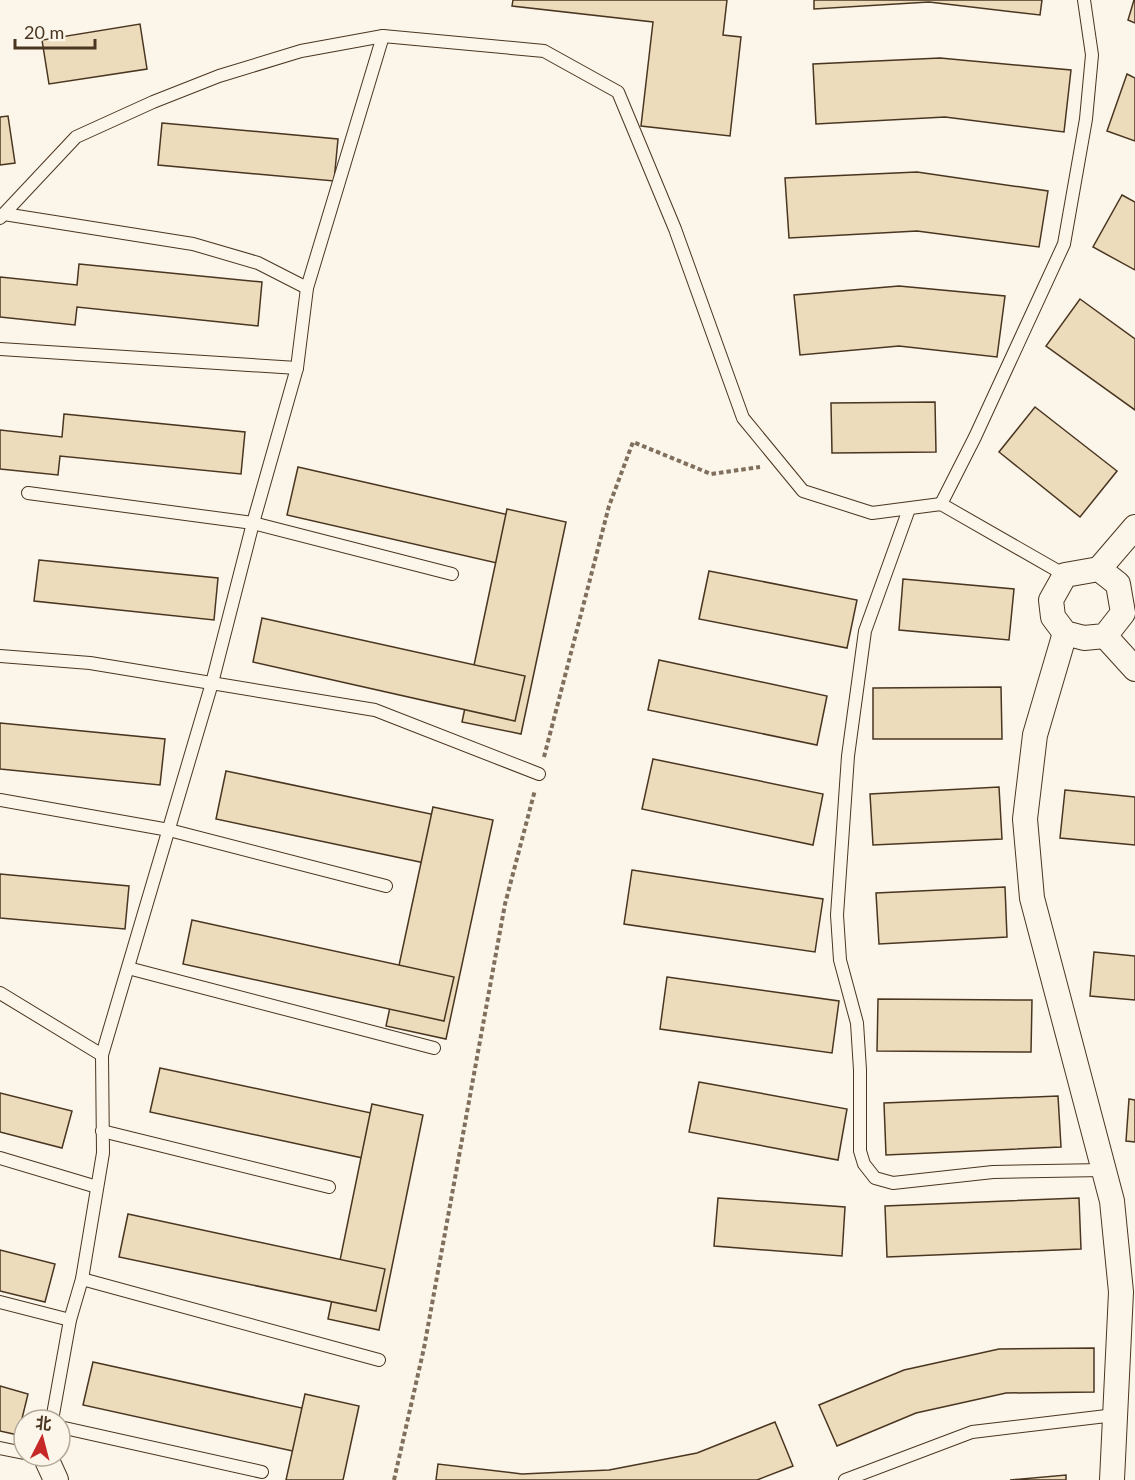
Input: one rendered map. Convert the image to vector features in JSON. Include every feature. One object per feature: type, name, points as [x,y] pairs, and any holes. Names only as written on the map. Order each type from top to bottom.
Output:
[{"type":"street","points":[[1099,568],[1118,584],[1122,613],[1105,636],[1084,638],[1065,633],[1053,617],[1051,600],[1065,575],[1099,568],[1135,527]]},
{"type":"street","points":[[1065,633],[1035,735],[1025,819],[1032,898],[1112,1201],[1121,1292],[1112,1480]]},
{"type":"street","points":[[1105,636],[1135,669]]},
{"type":"lane","points":[[941,504],[975,437],[1064,244],[1086,120],[1092,55],[1084,0]]},
{"type":"lane","points":[[2,216],[76,137],[153,102],[219,76],[301,51],[383,36],[544,51],[618,92],[675,230],[743,417],[803,491],[872,513],[941,504],[1065,575]]},
{"type":"lane","points":[[54,1408],[70,1320],[82,1279],[103,1153],[102,1055],[212,683],[253,523],[297,368],[307,288],[383,36]]},
{"type":"lane","points":[[2,216],[193,244],[258,263],[307,288]]},
{"type":"lane","points":[[0,349],[297,368]]},
{"type":"lane","points":[[28,493],[253,523],[452,574]]},
{"type":"lane","points":[[909,509],[865,631],[848,767],[837,915],[840,960],[857,1023],[860,1070],[860,1151],[864,1164],[875,1178],[893,1183],[993,1172],[1103,1170]]},
{"type":"lane","points":[[0,656],[90,663],[375,710],[539,774]]},
{"type":"lane","points":[[0,800],[169,830],[386,886]]},
{"type":"lane","points":[[128,968],[434,1048]]},
{"type":"lane","points":[[0,993],[102,1055]]},
{"type":"lane","points":[[102,1131],[329,1187]]},
{"type":"lane","points":[[0,1158],[97,1187]]},
{"type":"lane","points":[[82,1279],[379,1360]]},
{"type":"lane","points":[[0,1302],[70,1320]]},
{"type":"lane","points":[[845,1480],[972,1432],[1115,1415]]},
{"type":"lane","points":[[72,1430],[262,1472]]},
{"type":"path","points":[[394,1480],[424,1348],[506,904],[609,506],[633,442],[711,474],[782,464]]},
{"type":"building","points":[[513,0],[727,0],[723,35],[741,37],[730,136],[641,126],[653,22],[512,6]]},
{"type":"building","points":[[814,0],[1042,0],[1040,15],[929,2],[814,9]]},
{"type":"building","points":[[1135,0],[1135,23],[1128,20]]},
{"type":"building","points":[[140,24],[147,69],[49,84],[42,40]]},
{"type":"building","points":[[940,58],[1071,70],[1064,132],[945,117],[816,124],[813,64]]},
{"type":"building","points":[[1127,74],[1135,78],[1135,141],[1107,131]]},
{"type":"building","points":[[8,116],[15,163],[0,165],[0,117]]},
{"type":"building","points":[[162,123],[338,139],[334,181],[158,165]]},
{"type":"building","points":[[917,172],[1048,191],[1039,247],[917,231],[789,238],[785,178]]},
{"type":"building","points":[[1122,195],[1135,202],[1135,270],[1093,247]]},
{"type":"building","points":[[79,264],[262,282],[258,326],[77,307],[75,325],[0,317],[0,277],[77,285]]},
{"type":"building","points":[[899,286],[1005,296],[997,357],[899,346],[800,355],[794,295]]},
{"type":"building","points":[[1080,299],[1135,339],[1135,410],[1046,346]]},
{"type":"building","points":[[935,402],[936,452],[832,453],[831,403]]},
{"type":"building","points":[[1035,407],[1117,471],[1080,517],[999,452]]},
{"type":"building","points":[[64,414],[245,432],[241,474],[60,456],[58,475],[0,469],[0,430],[62,437]]},
{"type":"building","points":[[298,467],[553,525],[541,573],[287,515]]},
{"type":"building","points":[[507,509],[566,522],[521,734],[462,722]]},
{"type":"building","points":[[39,560],[218,578],[214,620],[34,601]]},
{"type":"building","points":[[709,571],[857,600],[847,648],[699,619]]},
{"type":"building","points":[[903,579],[1014,589],[1009,640],[899,630]]},
{"type":"building","points":[[262,618],[525,676],[515,721],[253,662]]},
{"type":"building","points":[[659,660],[827,696],[817,745],[648,710]]},
{"type":"building","points":[[1001,687],[1002,739],[873,739],[873,688]]},
{"type":"building","points":[[0,723],[165,739],[160,785],[0,769]]},
{"type":"building","points":[[653,759],[823,794],[813,845],[642,809]]},
{"type":"building","points":[[226,771],[488,826],[477,874],[216,819]]},
{"type":"building","points":[[999,787],[1002,839],[873,845],[870,794]]},
{"type":"building","points":[[1065,790],[1135,797],[1135,845],[1060,838]]},
{"type":"building","points":[[433,807],[493,820],[446,1039],[386,1026]]},
{"type":"building","points":[[632,870],[823,899],[815,952],[624,924]]},
{"type":"building","points":[[0,874],[129,886],[125,929],[0,918]]},
{"type":"building","points":[[1005,887],[1007,937],[879,944],[876,893]]},
{"type":"building","points":[[192,920],[454,977],[444,1021],[183,964]]},
{"type":"building","points":[[1094,952],[1135,956],[1135,1000],[1090,996]]},
{"type":"building","points":[[667,977],[839,1001],[832,1053],[660,1029]]},
{"type":"building","points":[[878,999],[1032,1000],[1031,1052],[877,1051]]},
{"type":"building","points":[[160,1068],[418,1123],[409,1168],[150,1112]]},
{"type":"building","points":[[699,1082],[847,1109],[838,1160],[689,1132]]},
{"type":"building","points":[[0,1093],[72,1111],[62,1148],[0,1132]]},
{"type":"building","points":[[1058,1096],[1061,1147],[886,1155],[884,1103]]},
{"type":"building","points":[[1129,1099],[1135,1100],[1135,1142],[1126,1141]]},
{"type":"building","points":[[372,1104],[423,1115],[379,1330],[328,1319]]},
{"type":"building","points":[[718,1198],[845,1207],[842,1256],[714,1246]]},
{"type":"building","points":[[1079,1198],[1081,1249],[887,1257],[885,1206]]},
{"type":"building","points":[[128,1214],[385,1269],[376,1311],[119,1257]]},
{"type":"building","points":[[0,1250],[55,1264],[45,1302],[0,1291]]},
{"type":"building","points":[[1094,1348],[1094,1392],[1006,1393],[916,1413],[837,1446],[819,1405],[904,1370],[999,1349]]},
{"type":"building","points":[[93,1362],[352,1419],[343,1462],[83,1405]]},
{"type":"building","points":[[0,1386],[28,1394],[25,1408],[12,1408],[12,1434],[0,1431]]},
{"type":"building","points":[[305,1394],[359,1406],[343,1480],[286,1480]]},
{"type":"building","points":[[775,1422],[793,1466],[757,1480],[436,1480],[438,1464],[522,1474],[609,1470],[697,1453]]},
{"type":"building","points":[[1066,1475],[1066,1480],[1010,1480]]}]
